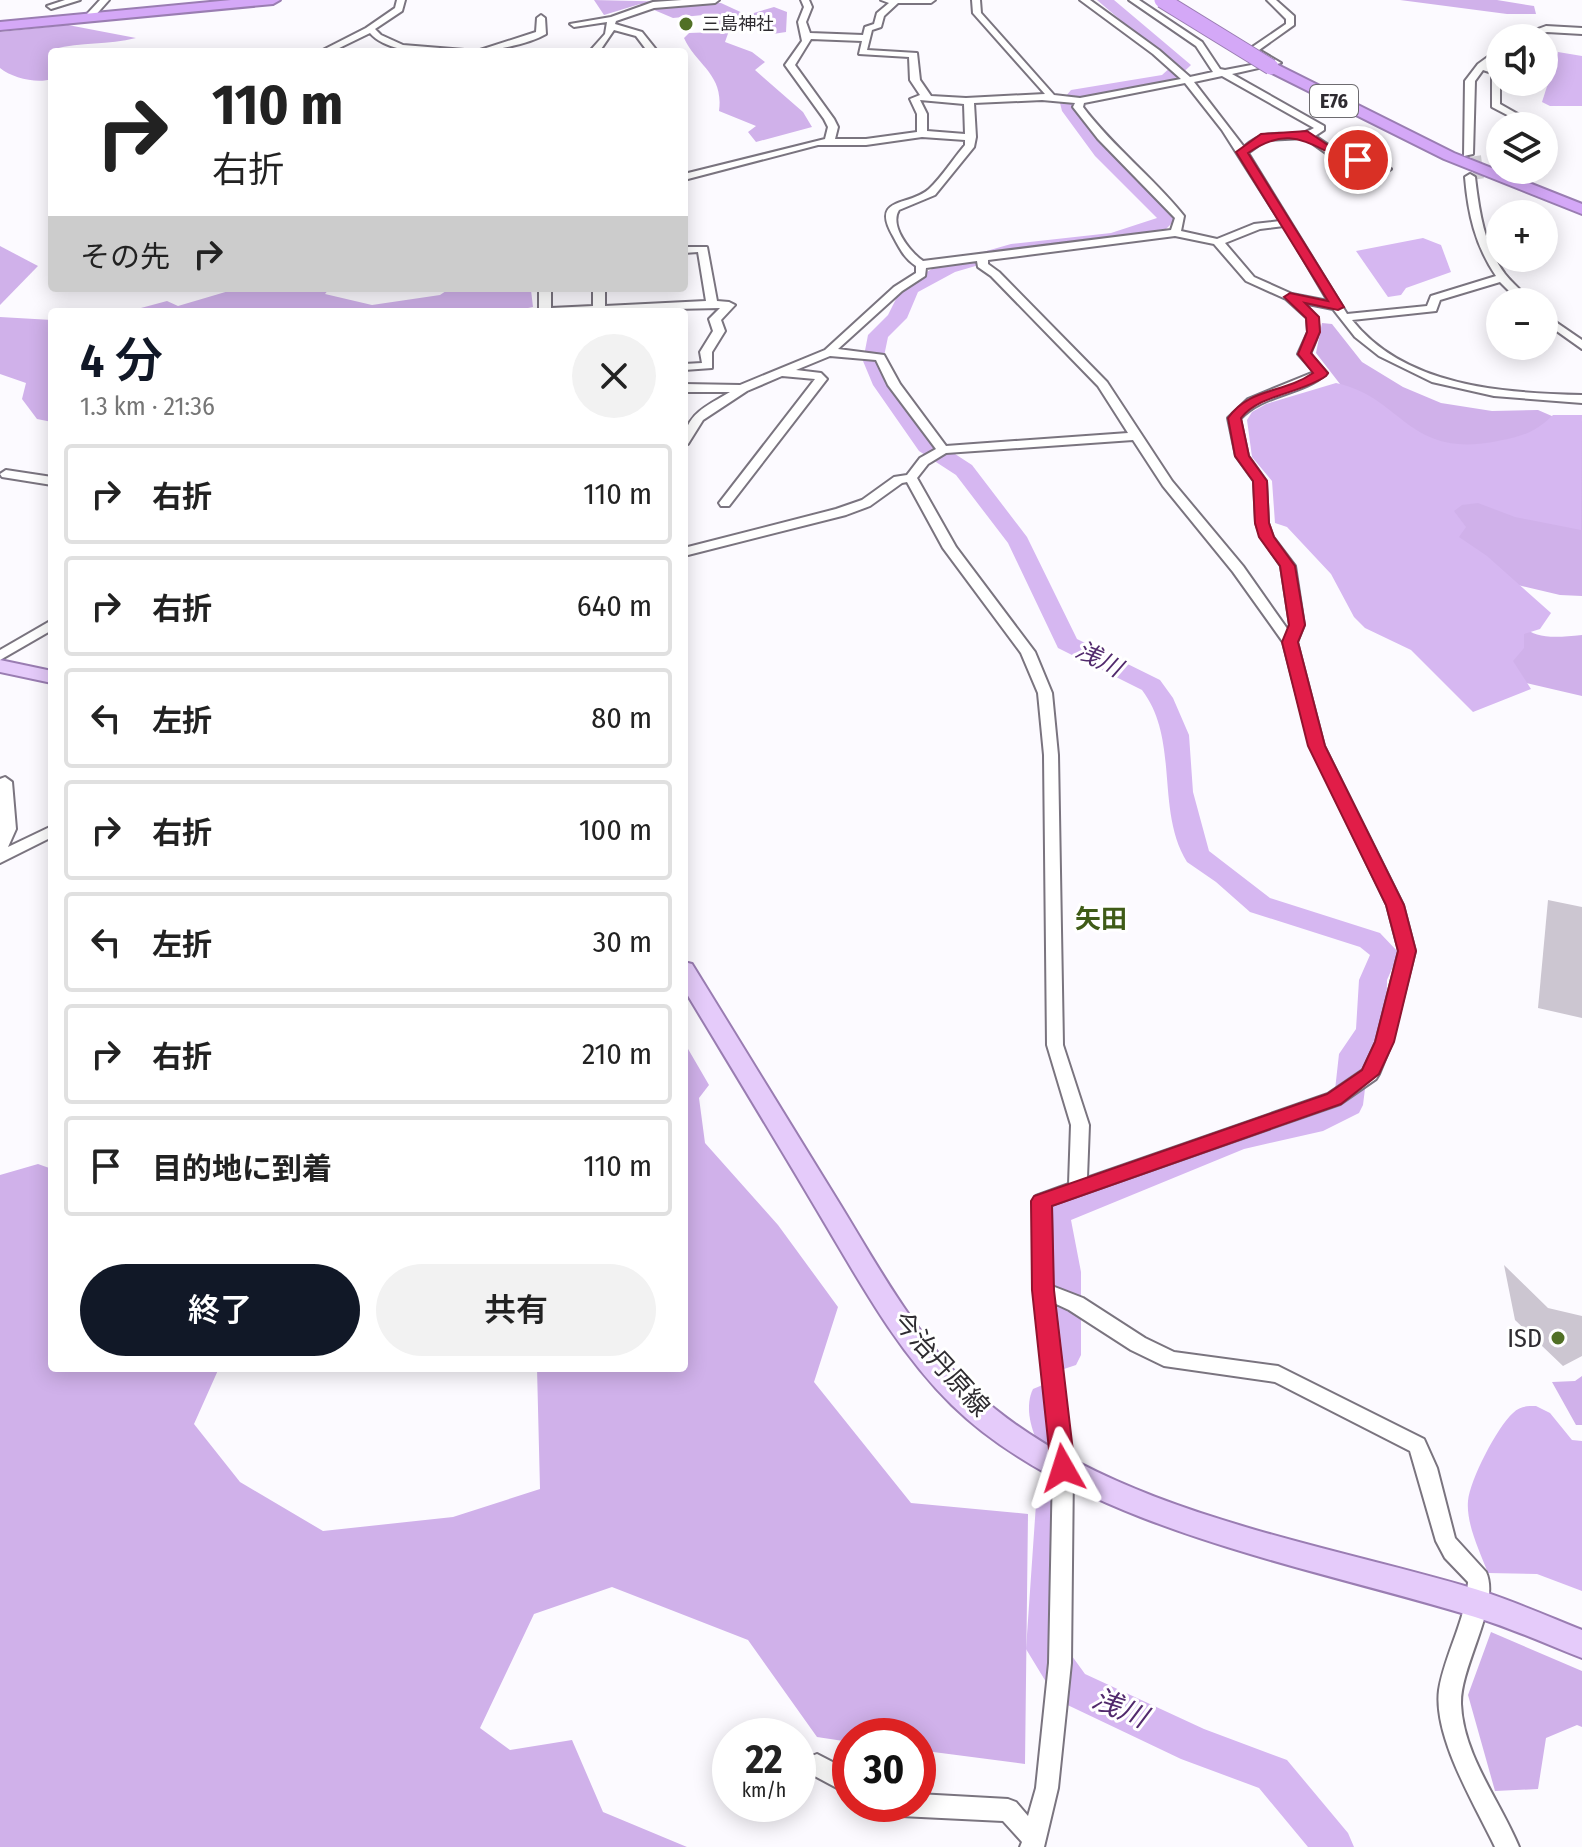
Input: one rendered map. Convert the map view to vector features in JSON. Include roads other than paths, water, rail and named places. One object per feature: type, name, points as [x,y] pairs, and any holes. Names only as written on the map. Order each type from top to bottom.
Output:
[{"type":"highway","points":[[0,23],[211,0]]},
{"type":"highway","points":[[194,3],[273,0]]},
{"type":"highway","name":"E76","points":[[1162,0],[1271,67],[1399,132]]},
{"type":"highway","points":[[1399,132],[1582,202]]},
{"type":"highway","points":[[1399,132],[1503,179],[1582,209]]},
{"type":"main road","points":[[0,666],[48,676]]},
{"type":"main road","name":"今治丹原線","points":[[688,977],[886,1302],[921,1349],[971,1406],[1011,1437],[1063,1468],[1161,1512],[1479,1604],[1582,1644]]},
{"type":"street","points":[[51,6],[76,0]]},
{"type":"street","points":[[92,14],[105,0]]},
{"type":"street","points":[[332,48],[371,29],[399,9],[401,0]]},
{"type":"street","points":[[574,24],[611,22],[653,5],[715,0]]},
{"type":"street","points":[[805,0],[808,7],[802,22],[807,41],[790,65],[829,119],[833,127],[830,140]]},
{"type":"street","points":[[923,97],[915,80],[914,55],[862,52],[860,48],[867,38],[868,29],[878,25],[889,1],[931,0]]},
{"type":"street","points":[[976,0],[977,13],[1050,94]]},
{"type":"street","points":[[1084,0],[1185,78],[1242,152],[1338,307],[1358,333],[1389,356],[1429,377],[1473,390],[1523,398],[1582,399]]},
{"type":"street","points":[[1133,0],[1199,44],[1219,73],[1321,128],[1307,135],[1265,136],[1242,152]]},
{"type":"street","points":[[922,134],[922,114],[915,99],[923,97],[969,103],[1050,94],[1080,101],[1175,83],[1185,78],[1276,63],[1172,0]]},
{"type":"street","points":[[1253,50],[1290,25],[1291,18],[1271,0]]},
{"type":"street","points":[[494,48],[541,34],[541,18]]},
{"type":"street","points":[[598,48],[604,43],[611,22]]},
{"type":"street","points":[[611,22],[639,34],[650,48]]},
{"type":"street","points":[[371,29],[390,44],[432,48]]},
{"type":"street","points":[[1558,30],[1582,31]]},
{"type":"street","points":[[805,36],[867,38]]},
{"type":"street","points":[[1472,155],[1470,81],[1486,62]]},
{"type":"street","points":[[1481,66],[1497,72],[1495,105],[1508,112]]},
{"type":"street","points":[[1080,101],[1078,107],[1090,125],[1122,160],[1161,193],[1180,218],[1175,233]]},
{"type":"street","points":[[969,103],[970,145],[931,193],[895,208],[890,215],[890,222],[909,256],[921,265],[964,257],[983,260],[1015,252],[1175,233],[1218,242],[1258,226],[1287,223]]},
{"type":"street","points":[[688,176],[830,140],[866,142],[922,134],[971,137]]},
{"type":"street","points":[[1307,135],[1330,151],[1386,169]]},
{"type":"street","points":[[1474,178],[1483,251],[1500,278],[1511,288]]},
{"type":"street","points":[[1218,242],[1250,279],[1290,297],[1338,307]]},
{"type":"street","points":[[688,250],[703,249],[712,304]]},
{"type":"street","points":[[983,260],[982,265],[995,274],[1103,384],[1167,483],[1238,569],[1290,642],[1317,746],[1395,905],[1407,951],[1384,1042],[1370,1074],[1334,1099],[1042,1201],[1043,1290],[1063,1468],[1060,1663],[1047,1788],[1033,1843]]},
{"type":"street","points":[[688,434],[698,418],[737,390],[829,352],[898,289],[921,274],[921,265]]},
{"type":"street","points":[[1346,317],[1432,309],[1435,298],[1500,278]]},
{"type":"street","points":[[1290,297],[1312,317],[1314,332],[1304,354],[1321,373],[1304,386],[1245,403],[1234,418],[1242,456],[1260,481],[1262,523],[1267,537],[1288,566],[1297,625],[1290,642]]},
{"type":"street","points":[[613,308],[729,305],[715,319],[719,331],[706,352],[708,366],[688,367]]},
{"type":"street","points":[[1558,328],[1582,346]]},
{"type":"street","points":[[829,352],[880,357],[894,385],[943,450]]},
{"type":"street","points":[[725,503],[821,379],[817,375],[779,372]]},
{"type":"street","points":[[688,388],[737,390]]},
{"type":"street","points":[[688,395],[737,390]]},
{"type":"street","points":[[688,551],[866,503],[898,480],[911,478],[924,461],[943,450],[1135,436]]},
{"type":"street","points":[[6,474],[48,480]]},
{"type":"street","points":[[911,478],[950,548],[1028,652],[1045,693],[1051,755],[1055,1045],[1080,1125],[1078,1187]]},
{"type":"street","points":[[0,656],[48,626]]},
{"type":"street","points":[[0,848],[8,829],[5,782]]},
{"type":"street","points":[[0,858],[48,833]]},
{"type":"street","points":[[1043,1290],[1076,1304],[1138,1344],[1171,1360],[1278,1374],[1417,1445],[1427,1462],[1447,1545],[1479,1579],[1479,1604],[1450,1694],[1457,1739],[1507,1847]]},
{"type":"street","points":[[817,1765],[832,1774]]},
{"type":"street","points":[[936,1807],[1008,1810],[1033,1843]]},
{"type":"waterway","name":"浅川","points":[[1064,1355],[1065,1272],[1055,1221],[1058,1212],[1238,1138],[1323,1119],[1348,1105],[1354,1054],[1371,1031],[1373,980],[1385,953],[1370,940],[1260,905],[1226,875],[1197,856],[1180,792],[1176,735],[1161,698],[1151,685],[1067,643],[1019,542],[964,470],[927,446],[883,385],[873,361],[878,335],[897,318],[910,289],[948,268],[1011,250],[1112,238],[1159,225],[1167,219],[1156,204],[1101,152],[1070,111],[1068,103],[1077,94],[1167,79],[1183,65],[1105,0]]},
{"type":"waterway","name":"浅川","points":[[1045,1399],[1050,1432]]},
{"type":"waterway","name":"浅川","points":[[1054,1504],[1045,1649],[1071,1687],[1195,1745],[1273,1774],[1334,1847]]},
{"type":"tunnel","points":[[1476,156],[1479,179]]},
{"type":"place","name":"三島神社","points":[[686,24]]},
{"type":"place","name":"ISD","points":[[1558,1338]]},
{"type":"district","name":"矢田","points":[[1101,919]]}]
